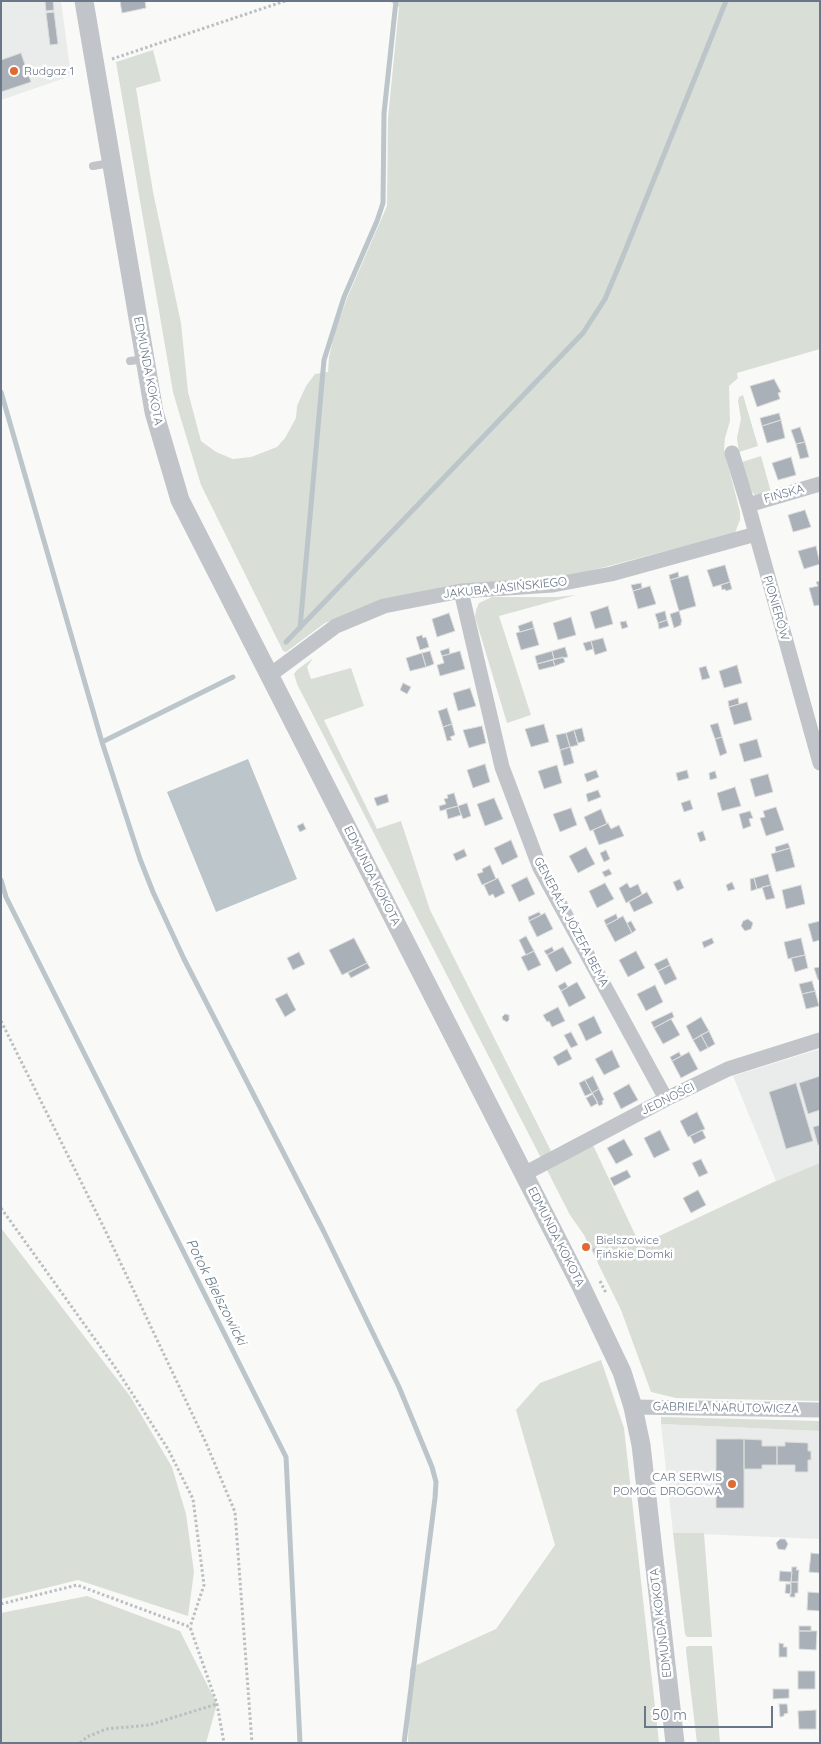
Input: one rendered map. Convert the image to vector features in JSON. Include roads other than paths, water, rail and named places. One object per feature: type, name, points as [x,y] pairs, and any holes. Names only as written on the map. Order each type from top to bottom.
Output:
[{"type":"street","name":"EDMUNDA KOKOTA","points":[[84,1],[102,164],[137,360],[180,500],[614,1353],[633,1407],[642,1454],[675,1743]]},
{"type":"street","name":"PIONIERÓW","points":[[732,453],[820,763]]},
{"type":"street","name":"FIŃSKA","points":[[748,505],[820,484]]},
{"type":"street","name":"JAKUBA JASIŃSKIEGO","points":[[270,675],[336,626],[384,606],[461,591],[553,585],[611,574],[756,534]]},
{"type":"street","name":"GENERAŁA JÓZEFA BEMA","points":[[461,591],[502,766],[540,868],[666,1099]]},
{"type":"street","name":"JEDNOŚCI","points":[[524,1174],[666,1099],[728,1069],[820,1040]]},
{"type":"street","name":"GABRIELA NARUTOWICZA","points":[[633,1407],[820,1410]]},
{"type":"waterway","points":[[300,628],[324,360],[344,297],[383,203],[384,113],[396,1]]},
{"type":"waterway","points":[[286,642],[583,333],[605,299],[726,1]]},
{"type":"waterway","points":[[1,392],[102,742],[140,859],[153,892],[184,959],[323,1230],[399,1387],[432,1467],[436,1482],[435,1498],[404,1743]]},
{"type":"waterway","points":[[102,742],[233,677]]},
{"type":"waterway","name":"Potok Bielszowicki","points":[[1,880],[6,897],[286,1457],[300,1743]]},
{"type":"place","name":"Rudgaz 1","points":[[14,71]]},
{"type":"place","name":"Bielszowice Fińskie Domki","points":[[586,1247]]},
{"type":"place","name":"CAR SERWIS POMOC DROGOWA","points":[[732,1484]]}]
